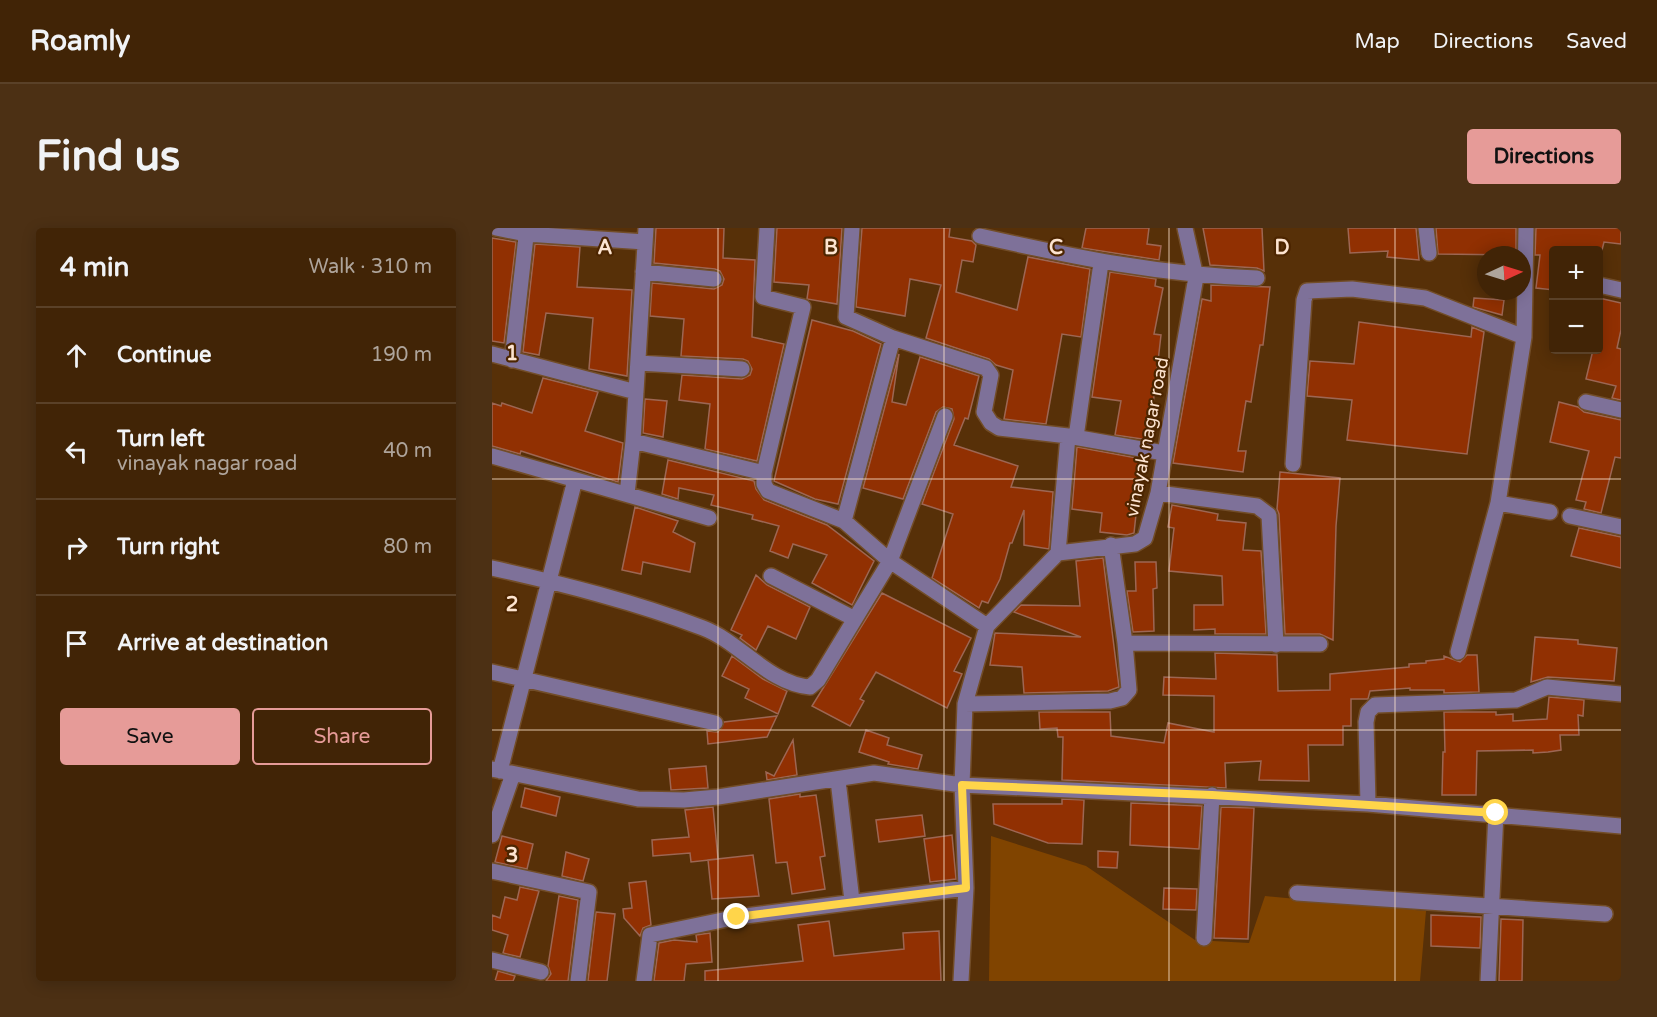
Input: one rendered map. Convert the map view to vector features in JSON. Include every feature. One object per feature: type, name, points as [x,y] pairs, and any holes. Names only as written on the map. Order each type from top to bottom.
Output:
[{"type":"street","points":[[496,228],[645,235],[633,441],[627,494]]},
{"type":"street","points":[[767,228],[763,297],[803,307],[764,472],[764,484],[768,491],[844,521],[890,561],[987,626]]},
{"type":"street","points":[[852,228],[846,317],[893,338],[986,368],[991,375],[984,412],[991,423],[999,428],[1072,436],[1164,453]]},
{"type":"street","name":"vinayak nagar road","points":[[1058,553],[1135,544],[1145,538],[1158,494],[1196,276],[1185,228]]},
{"type":"street","points":[[1426,228],[1429,253]]},
{"type":"street","points":[[1458,652],[1498,503],[1524,337],[1526,228]]},
{"type":"street","points":[[512,360],[526,231]]},
{"type":"street","points":[[980,236],[1101,263],[1196,276],[1257,278]]},
{"type":"street","points":[[961,981],[966,888],[962,785],[965,704],[987,626],[1058,553],[1072,436],[1101,263]]},
{"type":"street","points":[[643,272],[714,279]]},
{"type":"street","points":[[1603,286],[1621,290]]},
{"type":"street","points":[[1293,464],[1304,300],[1307,291],[1352,289],[1425,298],[1524,337]]},
{"type":"street","points":[[844,521],[893,338]]},
{"type":"street","points":[[492,354],[636,392]]},
{"type":"street","points":[[638,363],[742,369]]},
{"type":"street","points":[[1586,402],[1621,410]]},
{"type":"street","points":[[492,568],[550,581],[706,629],[748,658],[799,686],[810,687],[818,680],[853,618],[890,561],[945,416]]},
{"type":"street","points":[[633,441],[764,472]]},
{"type":"street","points":[[492,456],[709,518]]},
{"type":"street","points":[[492,835],[502,771],[574,480]]},
{"type":"street","points":[[1158,494],[1257,506],[1269,515],[1276,645]]},
{"type":"street","points":[[1498,503],[1550,513]]},
{"type":"street","points":[[1570,516],[1621,527]]},
{"type":"street","points":[[965,704],[1110,701],[1122,698],[1128,690],[1125,643],[1112,545]]},
{"type":"street","points":[[771,576],[853,618]]},
{"type":"street","points":[[1125,643],[1320,644]]},
{"type":"street","points":[[492,672],[715,723]]},
{"type":"street","points":[[1368,804],[1366,722],[1368,712],[1375,705],[1516,700],[1547,687],[1621,694]]},
{"type":"street","points":[[502,771],[638,799],[684,801],[874,773],[962,785],[1368,804],[1496,813],[1621,826]]},
{"type":"street","points":[[838,780],[852,901]]},
{"type":"street","points":[[1204,938],[1212,795]]},
{"type":"street","points":[[1488,981],[1496,813]]},
{"type":"street","points":[[492,870],[589,892],[578,981]]},
{"type":"street","points":[[644,981],[650,935],[737,917],[966,888]]},
{"type":"street","points":[[1297,893],[1605,914]]},
{"type":"street","points":[[492,960],[541,972]]},
{"type":"shaded area","points":[[991,836],[1086,866],[1195,940],[1249,943],[1265,896],[1426,911],[1420,981],[989,981]]},
{"type":"building","points":[[656,228],[724,228],[723,258],[755,260],[752,337],[784,344],[757,461],[705,449],[710,404],[679,400],[682,375],[742,379],[750,375],[752,369],[748,361],[743,359],[681,356],[684,319],[650,316],[652,283],[714,289],[722,285],[724,279],[720,271],[715,269],[654,263]]},
{"type":"building","points":[[777,228],[842,228],[837,304],[807,299],[809,285],[774,282]]},
{"type":"building","points":[[862,228],[950,228],[949,237],[972,241],[976,245],[973,262],[962,260],[956,292],[1017,310],[1028,257],[1090,269],[1081,337],[1062,334],[1046,424],[1004,419],[1013,370],[996,365],[989,359],[926,338],[941,285],[910,279],[905,316],[856,307]]},
{"type":"building","points":[[1086,228],[1149,228],[1147,244],[1161,246],[1159,260],[1082,248]]},
{"type":"building","points":[[1203,228],[1262,228],[1264,271],[1257,268],[1210,265]]},
{"type":"building","points":[[1348,228],[1416,228],[1419,260],[1387,257],[1388,251],[1350,253]]},
{"type":"building","points":[[1436,228],[1516,228],[1516,246],[1477,246],[1477,254],[1438,254]]},
{"type":"building","points":[[1536,228],[1621,228],[1621,244],[1604,242],[1603,246],[1549,246],[1549,289],[1536,288],[1540,255],[1535,255]]},
{"type":"building","points":[[492,238],[516,242],[504,343],[492,341]]},
{"type":"building","points":[[535,244],[580,247],[577,287],[632,290],[627,376],[589,369],[593,318],[546,313],[539,355],[523,352]]},
{"type":"building","points":[[1110,272],[1156,279],[1155,286],[1163,288],[1154,334],[1161,335],[1149,440],[1115,435],[1121,401],[1092,397]]},
{"type":"building","points":[[1211,285],[1270,287],[1263,345],[1260,345],[1251,402],[1246,401],[1238,451],[1246,451],[1243,472],[1173,463],[1202,299],[1211,301]]},
{"type":"building","points":[[1474,298],[1504,300],[1502,315],[1473,307]]},
{"type":"building","points":[[1603,299],[1621,303],[1621,330],[1617,348],[1621,349],[1621,400],[1612,398],[1616,386],[1586,379],[1592,354],[1603,354]]},
{"type":"building","points":[[812,320],[853,331],[881,344],[838,504],[815,499],[774,481]]},
{"type":"building","points":[[1359,322],[1471,337],[1472,327],[1484,332],[1467,454],[1347,440],[1352,400],[1307,396],[1310,361],[1354,364]]},
{"type":"building","points":[[899,354],[892,402],[906,405],[920,357],[979,376],[968,419],[965,418],[954,445],[1018,466],[1011,487],[1053,492],[1049,549],[1024,545],[1024,510],[1012,543],[1010,543],[1000,579],[988,603],[982,601],[979,608],[932,578],[953,514],[922,504],[954,419],[952,409],[943,407],[936,412],[903,499],[863,488]]},
{"type":"building","points":[[543,378],[598,392],[585,431],[623,443],[618,482],[521,451],[520,454],[492,446],[492,403],[501,406],[502,403],[532,413]]},
{"type":"building","points":[[645,399],[667,401],[663,437],[643,433]]},
{"type":"building","points":[[1559,402],[1578,407],[1584,412],[1621,420],[1621,458],[1615,457],[1601,513],[1584,509],[1586,502],[1576,500],[1589,451],[1550,442]]},
{"type":"building","points":[[1077,447],[1142,459],[1134,533],[1127,535],[1100,532],[1102,513],[1072,509]]},
{"type":"building","points":[[668,460],[754,481],[756,489],[764,500],[827,525],[874,561],[852,605],[812,583],[827,555],[793,544],[788,558],[770,551],[779,526],[752,519],[753,515],[711,505],[714,495],[679,488],[678,499],[662,494]]},
{"type":"building","points":[[1280,472],[1340,478],[1336,526],[1333,640],[1320,634],[1285,634],[1277,509]]},
{"type":"building","points":[[1172,505],[1218,514],[1217,520],[1246,523],[1243,550],[1261,551],[1266,634],[1215,634],[1215,629],[1194,630],[1194,605],[1223,605],[1222,576],[1169,571],[1174,528],[1168,527]]},
{"type":"building","points":[[635,507],[678,521],[673,532],[695,543],[690,572],[643,562],[641,574],[622,570]]},
{"type":"building","points":[[1579,528],[1621,537],[1621,568],[1571,556]]},
{"type":"building","points":[[1103,558],[1119,687],[1108,691],[1024,693],[1022,667],[990,665],[995,633],[1081,637],[1014,612],[1021,605],[1080,606],[1076,561]]},
{"type":"building","points":[[1135,562],[1156,562],[1157,588],[1153,589],[1154,631],[1133,632],[1127,591],[1136,591]]},
{"type":"building","points":[[756,575],[767,585],[810,607],[796,639],[768,626],[756,650],[740,638],[742,635],[731,630]]},
{"type":"building","points":[[882,593],[971,638],[954,671],[962,674],[947,708],[876,672],[860,699],[864,701],[850,726],[812,706]]},
{"type":"building","points":[[1535,637],[1578,640],[1578,644],[1617,648],[1614,681],[1548,677],[1531,682]]},
{"type":"building","points":[[1215,653],[1277,655],[1278,691],[1330,690],[1330,674],[1409,667],[1409,664],[1444,659],[1444,656],[1460,662],[1467,655],[1477,655],[1479,692],[1444,693],[1444,690],[1410,690],[1410,688],[1370,691],[1368,699],[1351,699],[1351,726],[1343,726],[1343,745],[1308,745],[1309,781],[1259,780],[1261,761],[1225,763],[1226,788],[1062,780],[1063,737],[1058,737],[1057,728],[1040,729],[1039,712],[1110,712],[1111,736],[1164,743],[1168,723],[1214,732],[1214,696],[1163,695],[1164,677],[1216,679]]},
{"type":"building","points":[[732,656],[763,679],[787,691],[778,714],[745,698],[749,689],[722,676]]},
{"type":"building","points":[[1549,697],[1584,700],[1583,716],[1578,715],[1579,735],[1560,735],[1561,750],[1533,753],[1533,750],[1477,751],[1476,795],[1442,795],[1443,752],[1445,752],[1444,712],[1513,714],[1513,721],[1547,719]]},
{"type":"building","points":[[777,716],[767,737],[708,744],[707,731],[718,732],[724,722]]},
{"type":"building","points":[[866,730],[889,738],[887,745],[922,755],[918,769],[888,764],[889,762],[859,752]]},
{"type":"building","points":[[793,740],[797,775],[767,780],[766,772],[774,776]]},
{"type":"building","points":[[706,766],[708,788],[671,790],[669,769]]},
{"type":"building","points":[[525,788],[560,797],[556,816],[521,807]]},
{"type":"building","points":[[800,794],[800,797],[816,795],[825,856],[820,857],[825,889],[792,894],[787,862],[776,863],[769,799]]},
{"type":"building","points":[[1062,799],[1084,800],[1082,844],[1048,843],[994,824],[993,804],[1062,804]]},
{"type":"building","points":[[1131,803],[1202,806],[1199,849],[1130,845]]},
{"type":"building","points":[[713,807],[718,859],[691,862],[690,853],[653,856],[652,840],[689,837],[685,810]]},
{"type":"building","points":[[1221,807],[1254,808],[1248,939],[1214,938]]},
{"type":"building","points":[[922,815],[925,836],[879,842],[876,820]]},
{"type":"building","points":[[952,835],[956,879],[930,882],[924,839]]},
{"type":"building","points":[[502,836],[533,844],[527,869],[495,862]]},
{"type":"building","points":[[1098,851],[1118,852],[1117,868],[1098,867]]},
{"type":"building","points":[[566,852],[589,859],[583,881],[562,876]]},
{"type":"building","points":[[753,855],[759,896],[712,899],[708,860]]},
{"type":"building","points":[[646,881],[651,925],[643,928],[640,936],[624,918],[623,909],[632,908],[629,883]]},
{"type":"building","points":[[520,887],[539,891],[520,957],[503,953],[508,935],[492,930],[492,915],[500,918],[505,897],[517,900]]},
{"type":"building","points":[[1164,888],[1197,889],[1196,910],[1163,909]]},
{"type":"building","points":[[559,896],[578,900],[568,981],[546,981],[551,974],[548,966]]},
{"type":"building","points":[[596,912],[615,914],[607,981],[588,981]]},
{"type":"building","points":[[1431,915],[1481,917],[1480,948],[1431,946]]},
{"type":"building","points":[[1501,919],[1523,920],[1522,981],[1499,981]]},
{"type":"building","points":[[829,921],[834,956],[904,949],[903,933],[939,931],[941,981],[705,981],[705,971],[803,961],[798,925]]},
{"type":"building","points":[[710,933],[712,962],[686,964],[684,981],[654,981],[659,943],[674,940],[697,942],[696,935]]},
{"type":"building","points":[[498,971],[515,976],[513,981],[495,981]]},
{"type":"route","points":[[737,917],[966,888],[962,785],[1212,795],[1496,813]]}]
